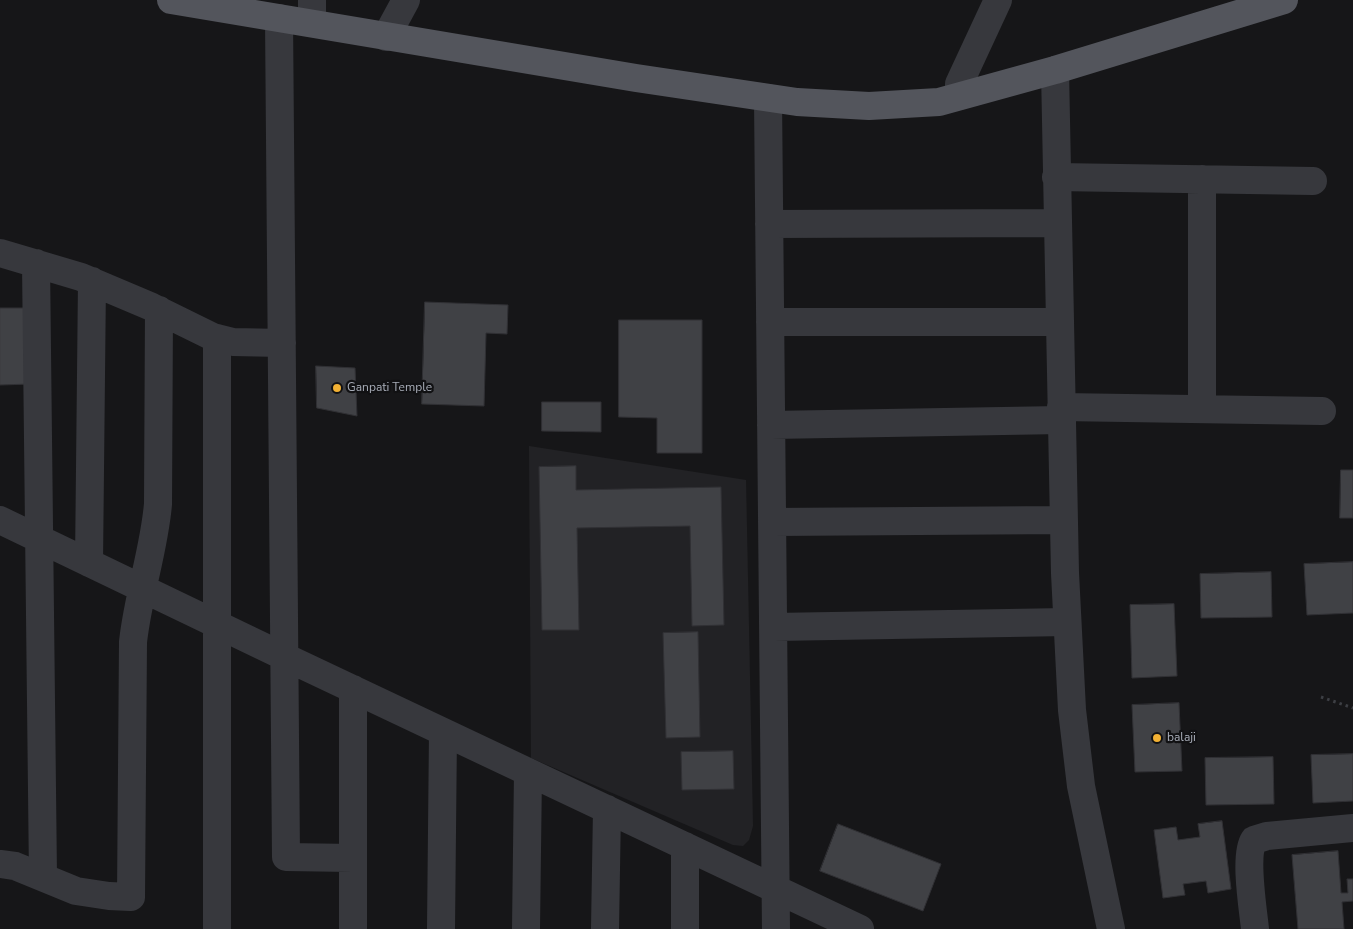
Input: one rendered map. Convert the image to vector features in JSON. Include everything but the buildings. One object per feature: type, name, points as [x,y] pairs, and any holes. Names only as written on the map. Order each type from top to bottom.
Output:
[{"type":"main road","points":[[170,0],[278,18],[390,31],[798,90],[869,94],[959,90],[1055,70],[1284,0]]},
{"type":"main road","points":[[241,0],[312,6],[390,31],[636,78],[797,102],[869,106],[939,102],[959,90],[1243,0]]},
{"type":"street","points":[[390,31],[406,0]]},
{"type":"street","points":[[959,90],[998,0]]},
{"type":"street","points":[[278,18],[286,857],[353,858]]},
{"type":"street","points":[[1055,70],[1056,223],[1061,414],[1067,622],[1072,710],[1081,786],[1111,929]]},
{"type":"street","points":[[768,98],[776,929]]},
{"type":"street","points":[[1056,177],[1313,181]]},
{"type":"street","points":[[1202,179],[1202,409]]},
{"type":"street","points":[[769,224],[1056,223]]},
{"type":"street","points":[[0,253],[92,281],[217,338],[233,342],[282,343]]},
{"type":"street","points":[[36,263],[43,877]]},
{"type":"street","points":[[89,563],[92,281]]},
{"type":"street","points":[[0,864],[15,866],[76,891],[131,897],[133,642],[141,588],[152,550],[158,504],[159,310]]},
{"type":"street","points":[[770,322],[1059,322]]},
{"type":"street","points":[[216,929],[217,338]]},
{"type":"street","points":[[771,425],[1202,409],[1322,411]]},
{"type":"street","points":[[0,520],[860,929]]},
{"type":"street","points":[[772,522],[1064,520]]},
{"type":"street","points":[[774,627],[1067,622]]},
{"type":"street","points":[[353,689],[353,929]]},
{"type":"street","points":[[441,929],[443,732]]},
{"type":"street","points":[[526,929],[528,772]]},
{"type":"street","points":[[605,929],[607,809]]},
{"type":"street","points":[[1255,929],[1250,860],[1251,845],[1254,840],[1267,836],[1353,828]]},
{"type":"street","points":[[685,846],[685,929]]},
{"type":"path","points":[[1321,697],[1353,708]]},
{"type":"shaded area","points":[[529,446],[746,480],[753,826],[749,840],[743,846],[733,845],[531,758]]},
{"type":"place","name":"Ganpati Temple","points":[[337,388]]},
{"type":"place","name":"balaji","points":[[1157,738]]}]
